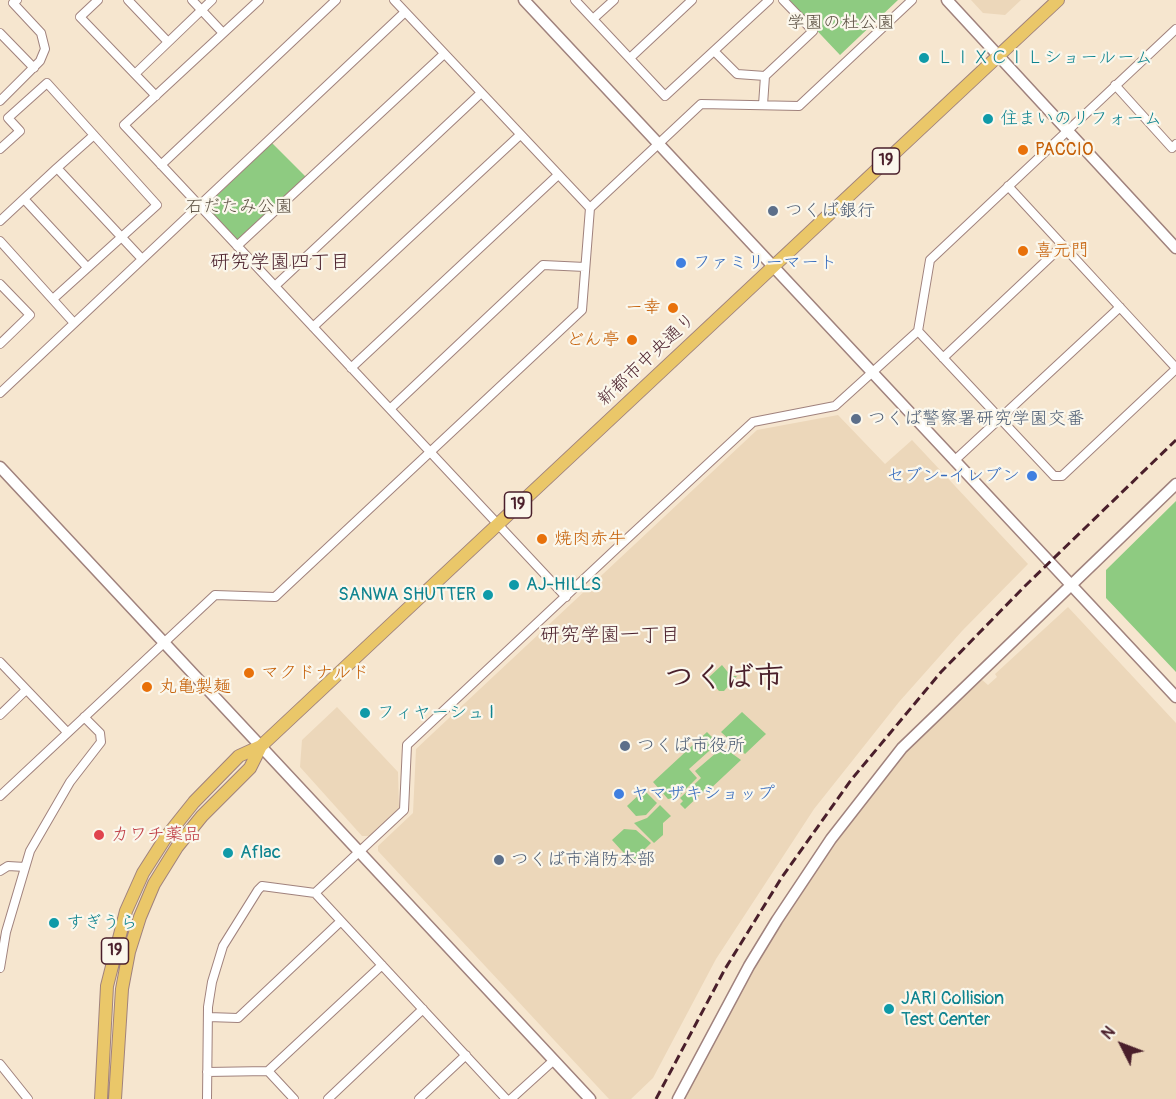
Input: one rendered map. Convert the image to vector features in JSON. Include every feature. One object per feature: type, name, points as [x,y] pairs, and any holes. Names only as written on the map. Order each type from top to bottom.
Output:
[{"type":"main road","name":"新都市中央通り","points":[[101,1099],[107,986],[124,920],[143,873],[166,837],[194,802],[239,756],[261,746],[1058,0]]},
{"type":"main road","name":"新都市中央通り","points":[[115,1099],[122,989],[140,917],[154,884],[177,848],[202,816],[250,768],[261,746]]},
{"type":"street","points":[[98,0],[80,17],[156,96]]},
{"type":"street","points":[[128,0],[168,42]]},
{"type":"street","points":[[192,0],[223,33]]},
{"type":"street","points":[[135,74],[212,0]]},
{"type":"street","points":[[259,0],[124,125],[566,597]]},
{"type":"street","points":[[161,165],[336,0]]},
{"type":"street","points":[[394,0],[590,208]]},
{"type":"street","points":[[524,0],[1176,697]]},
{"type":"street","points":[[575,0],[665,96],[769,0]]},
{"type":"street","points":[[593,19],[614,0]]},
{"type":"street","points":[[630,58],[692,0]]},
{"type":"street","points":[[762,105],[765,76],[813,31],[783,0]]},
{"type":"street","points":[[0,796],[215,595],[275,597],[582,310],[590,208],[700,104],[799,106],[912,0]]},
{"type":"street","points":[[947,0],[1174,244]]},
{"type":"street","points":[[0,100],[44,56],[44,40],[13,1]]},
{"type":"street","points":[[0,393],[405,12]]},
{"type":"street","points":[[315,893],[404,810],[407,745],[753,422],[835,406],[918,331],[930,260],[1176,29]]},
{"type":"street","points":[[0,33],[34,68]]},
{"type":"street","points":[[714,51],[737,74],[765,76]]},
{"type":"street","points":[[237,246],[444,54]]},
{"type":"street","points":[[0,149],[20,131],[8,118],[47,83],[156,205],[52,299]]},
{"type":"street","points":[[1115,85],[1172,148],[1176,144]]},
{"type":"street","points":[[275,286],[481,93]]},
{"type":"street","points":[[0,221],[94,135]]},
{"type":"street","points":[[313,327],[520,135]]},
{"type":"street","points":[[57,168],[142,260]]},
{"type":"street","points":[[351,368],[558,175]]},
{"type":"street","points":[[918,331],[1054,476],[1062,476],[1176,369],[1008,186]]},
{"type":"street","points":[[24,199],[87,267]]},
{"type":"street","points":[[0,241],[74,323]]},
{"type":"street","points":[[943,358],[1063,245]]},
{"type":"street","points":[[390,409],[543,265],[585,267]]},
{"type":"street","points":[[0,284],[30,315],[0,344]]},
{"type":"street","points":[[954,461],[1120,307]]},
{"type":"street","points":[[0,467],[590,1099]]},
{"type":"street","points":[[678,1099],[749,966],[831,839],[902,748],[1176,484]]},
{"type":"street","points":[[0,662],[67,732]]},
{"type":"street","points":[[0,715],[26,690]]},
{"type":"street","points":[[0,968],[6,932],[30,851],[51,810],[101,742],[100,733],[84,717]]},
{"type":"street","points":[[0,871],[8,866],[25,867]]},
{"type":"street","points":[[207,1099],[208,1017],[212,982],[223,946],[262,886],[315,893],[506,1099]]},
{"type":"street","points":[[208,1017],[238,1017],[341,921]]},
{"type":"street","points":[[207,1072],[268,1071],[382,965]]},
{"type":"street","points":[[328,1099],[423,1010]]},
{"type":"street","points":[[419,1099],[466,1055]]},
{"type":"street","points":[[512,1099],[554,1060]]},
{"type":"street","points":[[0,1064],[28,1099]]},
{"type":"street","points":[[268,1071],[294,1099]]},
{"type":"shaded area","points":[[971,0],[1021,0],[1005,15],[983,13]]},
{"type":"shaded area","points":[[838,415],[885,464],[912,440],[1028,564],[962,631],[899,702],[814,809],[716,959],[653,1078],[631,1099],[609,1099],[378,851],[378,846],[413,813],[416,749],[465,703],[757,430]]},
{"type":"shaded area","points":[[1068,607],[1176,723],[1176,1099],[683,1099],[767,943],[828,851],[905,750],[980,678],[988,685],[997,677],[995,674]]},
{"type":"shaded area","points":[[337,707],[398,772],[399,808],[370,836],[362,836],[300,767],[302,740]]},
{"type":"green space","name":"学園の杜公園","points":[[788,0],[898,0],[840,55]]},
{"type":"green space","name":"石だたみ公園","points":[[272,143],[306,177],[241,239],[235,239],[206,209],[207,205]]},
{"type":"green space","points":[[1176,501],[1176,672],[1106,598],[1106,570]]},
{"type":"green space","points":[[722,665],[731,676],[737,676],[724,691],[719,691],[708,678]]},
{"type":"green space","points":[[742,712],[766,734],[745,754],[721,732]]},
{"type":"green space","points":[[707,732],[718,743],[689,769],[697,778],[678,797],[668,799],[653,782]]},
{"type":"green space","points":[[723,747],[741,760],[685,809],[680,804],[683,801],[680,798],[701,778],[695,771]]},
{"type":"green space","points":[[644,790],[657,803],[646,815],[636,816],[627,806]]},
{"type":"green space","points":[[660,805],[671,816],[663,823],[663,835],[654,843],[634,823],[647,818]]},
{"type":"green space","points":[[624,829],[636,830],[651,843],[632,862],[612,840]]},
{"type":"railway","points":[[656,1099],[725,969],[782,877],[851,780],[941,672],[1024,587],[1176,440]]},
{"type":"place","name":"ＬＩＸＣＩＬショールーム","points":[[924,58]]},
{"type":"place","name":"住まいのリフォーム","points":[[988,119]]},
{"type":"place","name":"PACCIO","points":[[1023,150]]},
{"type":"place","name":"つくば銀行","points":[[773,211]]},
{"type":"place","name":"喜元門","points":[[1023,251]]},
{"type":"place","name":"ファミリーマート","points":[[681,263]]},
{"type":"place","name":"ー幸","points":[[673,308]]},
{"type":"place","name":"どん亭","points":[[632,340]]},
{"type":"place","name":"つくば警察署研究学園交番","points":[[856,419]]},
{"type":"place","name":"セブン-イレブン","points":[[1032,476]]},
{"type":"place","name":"焼肉赤牛","points":[[542,539]]},
{"type":"place","name":"AJ-HILLS","points":[[514,585]]},
{"type":"place","name":"SANWA SHUTTER","points":[[488,595]]},
{"type":"place","name":"マクドナルド","points":[[249,673]]},
{"type":"place","name":"丸亀製麺","points":[[147,687]]},
{"type":"place","name":"フィヤーシュ I","points":[[365,713]]},
{"type":"place","name":"つくば市役所","points":[[625,746]]},
{"type":"place","name":"ヤマザキショップ","points":[[619,794]]},
{"type":"place","name":"カワチ薬品","points":[[99,835]]},
{"type":"place","name":"Aflac","points":[[228,853]]},
{"type":"place","name":"つくば市消防本部","points":[[499,860]]},
{"type":"place","name":"すぎうら","points":[[54,923]]},
{"type":"place","name":"JARI Collision Test Center","points":[[889,1009]]},
{"type":"district","name":"研究学園四丁目","points":[[280,263]]},
{"type":"district","name":"研究学園一丁目","points":[[610,636]]},
{"type":"district","name":"つくば市","points":[[724,679]]}]
